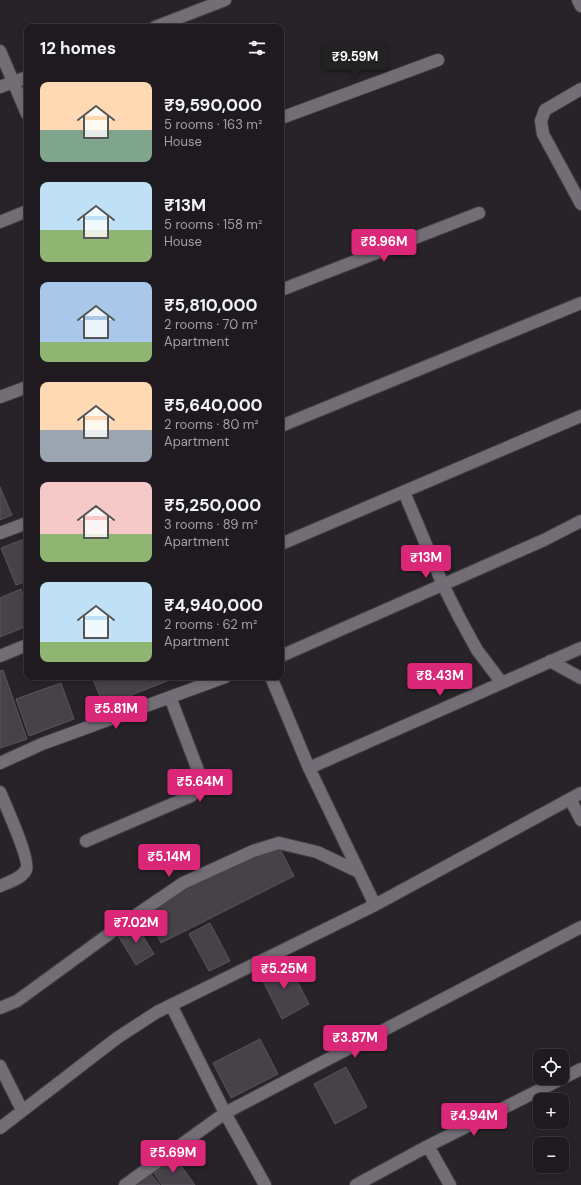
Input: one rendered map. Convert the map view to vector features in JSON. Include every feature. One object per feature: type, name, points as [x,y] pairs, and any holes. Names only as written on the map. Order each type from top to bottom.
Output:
[{"type":"street","points":[[164,24],[225,0]]},
{"type":"street","points":[[578,0],[581,6]]},
{"type":"street","points":[[0,51],[24,107]]},
{"type":"street","points":[[284,117],[438,60]]},
{"type":"street","points":[[0,87],[24,78]]},
{"type":"street","points":[[581,88],[545,110],[541,121],[543,134],[581,204]]},
{"type":"street","points":[[0,222],[24,212]]},
{"type":"street","points":[[284,289],[479,213]]},
{"type":"street","points":[[284,425],[581,303]]},
{"type":"street","points":[[0,397],[24,388]]},
{"type":"street","points":[[284,543],[581,416]]},
{"type":"street","points":[[404,492],[443,585],[477,650],[502,683]]},
{"type":"street","points":[[284,655],[544,540],[581,521]]},
{"type":"street","points":[[0,533],[24,524]]},
{"type":"street","points":[[0,656],[24,646]]},
{"type":"street","points":[[310,768],[581,648]]},
{"type":"street","points":[[550,661],[581,678]]},
{"type":"street","points":[[0,763],[42,744],[217,680]]},
{"type":"street","points":[[272,680],[310,768],[375,905]]},
{"type":"street","points":[[86,841],[191,796],[198,789],[201,778],[170,697]]},
{"type":"street","points":[[0,792],[27,860],[27,868],[22,875],[16,879],[0,886]]},
{"type":"street","points":[[0,1128],[118,1038],[157,1012],[375,905],[581,793]]},
{"type":"street","points":[[570,799],[581,820]]},
{"type":"street","points":[[0,1008],[17,1001],[120,926],[183,883],[253,851],[279,843],[317,852],[359,872]]},
{"type":"street","points":[[125,1185],[225,1113],[581,927]]},
{"type":"street","points":[[171,1005],[225,1113],[265,1185]]},
{"type":"street","points":[[0,1066],[22,1110]]},
{"type":"street","points":[[356,1185],[428,1146],[581,1069]]},
{"type":"street","points":[[428,1146],[450,1185]]},
{"type":"building","points":[[0,487],[12,515],[0,520]]},
{"type":"building","points":[[24,539],[24,582],[16,585],[1,548]]},
{"type":"building","points":[[21,589],[24,597],[24,627],[0,637],[0,598]]},
{"type":"building","points":[[3,670],[27,739],[0,748],[0,671]]},
{"type":"building","points":[[93,680],[169,680],[104,706]]},
{"type":"building","points":[[61,683],[74,719],[29,736],[16,699]]},
{"type":"building","points":[[279,847],[294,876],[161,943],[147,913],[172,894],[247,857]]},
{"type":"building","points":[[135,923],[154,954],[136,965],[117,934]]},
{"type":"building","points":[[210,923],[230,961],[209,971],[189,934]]},
{"type":"building","points":[[287,961],[309,1004],[282,1019],[260,975]]},
{"type":"building","points":[[260,1039],[278,1074],[231,1098],[213,1063]]},
{"type":"building","points":[[346,1067],[367,1107],[335,1124],[314,1084]]},
{"type":"building","points":[[174,1156],[195,1185],[162,1185],[154,1173]]},
{"type":"building","points":[[150,1173],[160,1185],[135,1185]]}]
